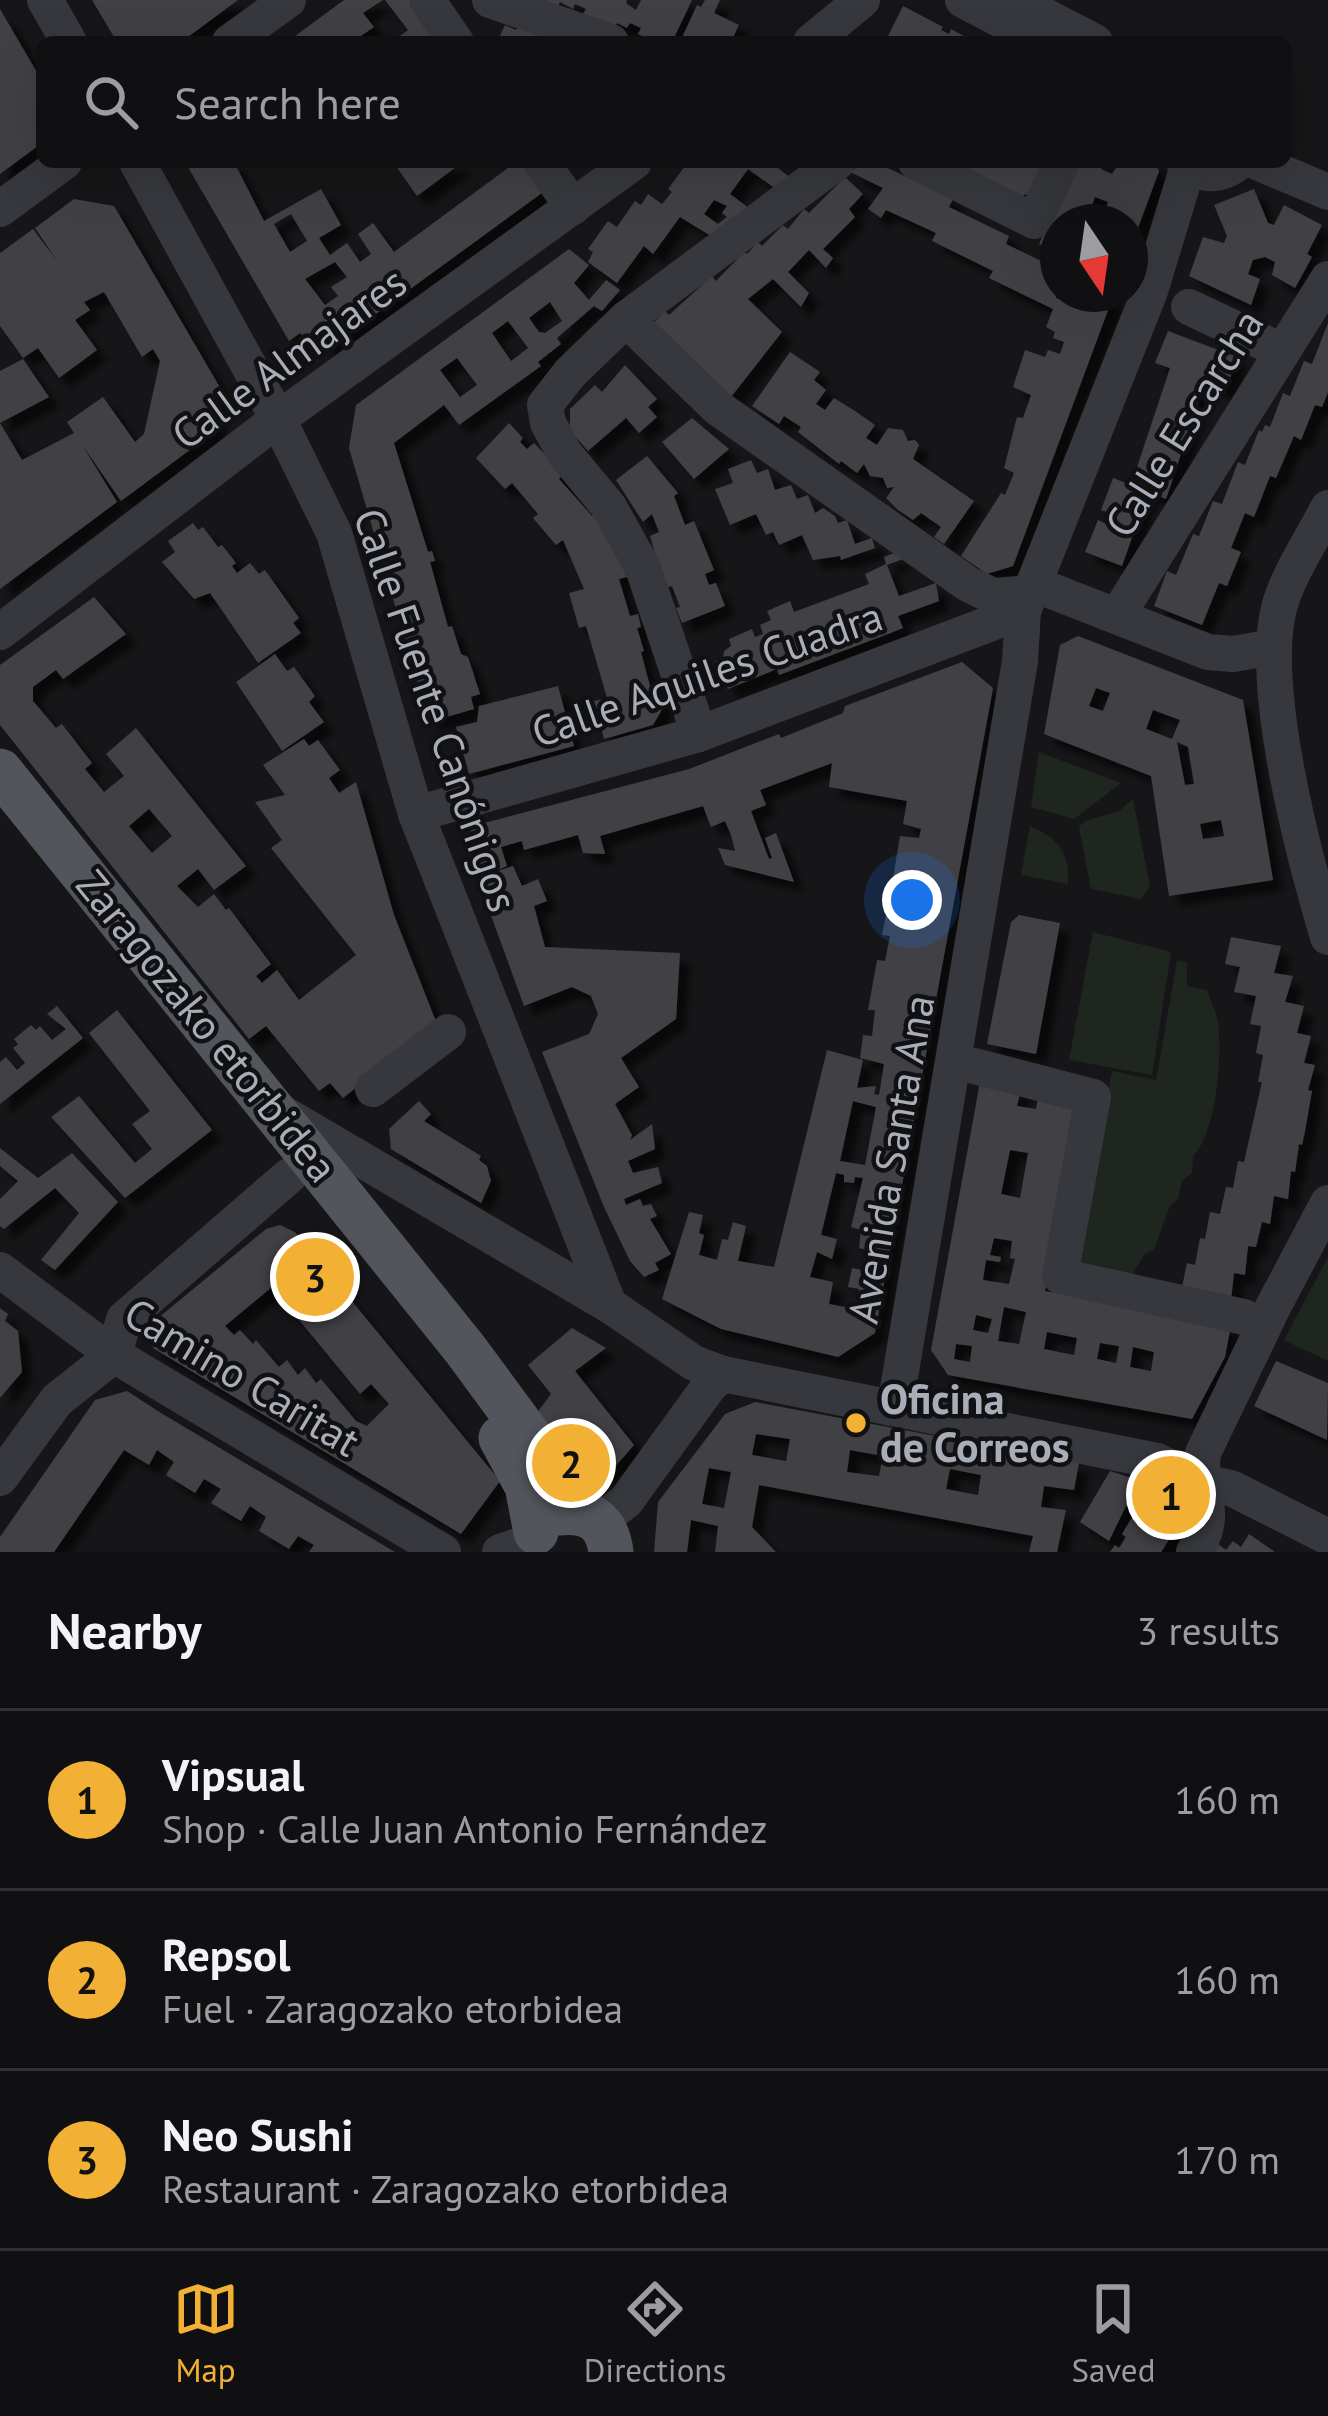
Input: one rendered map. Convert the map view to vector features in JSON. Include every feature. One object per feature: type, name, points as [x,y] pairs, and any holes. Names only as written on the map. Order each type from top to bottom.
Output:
[{"type":"main road","name":"Zaragozako etorbidea","points":[[0,770],[465,1349],[599,1529]]},
{"type":"main road","name":"Zaragozako etorbidea","points":[[0,813],[497,1431],[527,1486],[525,1544]]},
{"type":"main road","points":[[525,1544],[558,1513],[599,1529]]},
{"type":"street","points":[[45,0],[66,36]]},
{"type":"street","points":[[238,36],[288,0]]},
{"type":"street","points":[[427,0],[452,36]]},
{"type":"street","points":[[490,0],[594,36]]},
{"type":"street","points":[[818,36],[862,0]]},
{"type":"street","points":[[963,0],[1032,36]]},
{"type":"street","points":[[1014,0],[1083,36]]},
{"type":"street","points":[[1292,152],[1328,169]]},
{"type":"street","points":[[0,209],[56,168]]},
{"type":"street","name":"Calle Fuente Canónigos","points":[[140,168],[278,419],[334,532],[416,814],[609,1305]]},
{"type":"street","points":[[545,168],[573,207]]},
{"type":"street","name":"Calle Almajares","points":[[0,632],[278,419],[626,168]]},
{"type":"street","points":[[699,734],[643,568],[609,507],[565,454],[548,423],[545,405],[570,373],[626,320],[829,168]]},
{"type":"street","points":[[928,168],[1034,221],[1059,168]]},
{"type":"street","name":"Avenida Santa Ana","points":[[891,1408],[898,1389],[1029,596],[1150,291],[1185,168]]},
{"type":"street","points":[[1192,168],[1220,173],[1229,168]]},
{"type":"street","points":[[1272,168],[1328,191]]},
{"type":"street","name":"Calle Escarcha","points":[[1117,616],[1328,279]]},
{"type":"street","points":[[1189,307],[1265,343]]},
{"type":"street","points":[[626,320],[718,408],[968,584],[993,596],[1029,596],[1117,616],[1208,652],[1233,654],[1274,647]]},
{"type":"street","points":[[1328,508],[1280,604],[1274,647],[1276,697],[1312,883],[1328,937]]},
{"type":"street","name":"Calle Aquiles Cuadra","points":[[416,814],[699,734],[1029,596]]},
{"type":"street","points":[[373,1089],[448,1032]]},
{"type":"street","points":[[974,1066],[1093,1097],[1060,1276],[1244,1317]]},
{"type":"street","points":[[271,1106],[609,1305],[694,1363],[723,1374],[1124,1452],[1203,1483],[1231,1488],[1328,1537]]},
{"type":"street","points":[[0,1478],[57,1400],[114,1355],[124,1319],[289,1176]]},
{"type":"street","points":[[1194,1552],[1209,1519],[1203,1454],[1328,1203]]},
{"type":"street","name":"Camino Caritat","points":[[0,1270],[114,1355],[443,1552]]},
{"type":"street","points":[[599,1529],[723,1374]]},
{"type":"shaded area","points":[[1039,752],[1121,783],[1074,819],[1031,807]]},
{"type":"shaded area","points":[[1133,799],[1150,887],[1141,899],[1091,889],[1079,827],[1119,811]]},
{"type":"shaded area","points":[[1030,826],[1060,848],[1068,884],[1021,875]]},
{"type":"shaded area","points":[[1093,932],[1171,952],[1152,1075],[1069,1060]]},
{"type":"shaded area","points":[[1177,961],[1187,962],[1187,986],[1207,990],[1217,1018],[1219,1070],[1207,1130],[1193,1156],[1192,1173],[1182,1181],[1154,1249],[1144,1255],[1131,1276],[1076,1264],[1112,1071],[1156,1080]]},
{"type":"shaded area","points":[[1328,1257],[1328,1361],[1284,1340]]},
{"type":"building","points":[[92,0],[238,0],[189,36],[113,36]]},
{"type":"building","points":[[344,0],[383,0],[363,13],[374,27],[361,36],[295,36]]},
{"type":"building","points":[[385,0],[412,0],[437,36],[400,36],[408,30]]},
{"type":"building","points":[[536,0],[627,0],[636,10],[641,0],[692,0],[675,36],[642,36],[638,34],[641,28],[630,23],[627,28],[617,23],[614,29],[582,15],[586,9],[575,4],[573,9],[560,2],[556,10]]},
{"type":"building","points":[[705,0],[720,0],[714,13],[739,25],[734,36],[683,36],[697,5],[701,7]]},
{"type":"building","points":[[903,6],[949,34],[951,29],[964,36],[888,36]]},
{"type":"building","points":[[0,9],[36,71],[36,147],[0,174]]},
{"type":"building","points":[[505,25],[516,30],[519,25],[544,36],[500,36]]},
{"type":"building","points":[[188,168],[237,168],[264,221],[321,189],[341,225],[319,238],[330,255],[347,243],[360,262],[371,254],[358,234],[373,223],[394,252],[508,168],[530,168],[546,190],[328,349],[319,338],[310,345],[300,333],[289,341]],"holes":[[[291,214],[307,241],[290,252],[274,224]],[[335,262],[347,277],[331,287],[338,296],[325,305],[305,279]]]},
{"type":"building","points":[[397,168],[455,168],[417,196]]},
{"type":"building","points":[[684,168],[778,168],[791,178],[776,189],[748,169],[730,194],[749,208],[711,236],[680,217],[653,254],[644,246],[617,283],[588,262],[593,252],[588,249],[608,221],[617,227],[635,201],[641,205],[648,194],[662,204],[672,192],[668,189]],"holes":[[[714,200],[727,206],[722,213],[727,217],[718,224],[704,214]]]},
{"type":"building","points":[[888,168],[953,199],[949,207],[1009,236],[1006,244],[1040,260],[1040,303],[989,278],[993,271],[932,241],[936,233],[886,210],[881,218],[868,209],[883,188],[850,172]]},
{"type":"building","points":[[962,168],[1047,168],[1035,191],[1019,197]]},
{"type":"building","points":[[1071,168],[1101,168],[1112,174],[1116,168],[1159,171],[1147,204],[1107,204],[1095,197],[1092,204],[1056,204]]},
{"type":"building","points":[[845,177],[863,194],[849,209],[855,217],[823,249],[833,258],[826,268],[809,250],[788,272],[809,293],[801,307],[773,279],[748,299],[782,332],[731,397],[654,322],[665,311],[669,315],[712,276],[716,281],[758,242],[762,246],[783,225],[788,229],[804,209],[809,213]]},
{"type":"building","points":[[1254,189],[1268,223],[1274,225],[1284,205],[1322,225],[1295,288],[1272,275],[1275,262],[1265,257],[1253,260],[1248,274],[1260,279],[1251,305],[1189,276],[1203,237],[1224,243],[1227,236],[1214,205]]},
{"type":"building","points":[[74,199],[114,206],[222,391],[214,432],[121,501],[81,443],[117,502],[0,589],[0,423],[22,460],[74,433],[67,422],[103,397],[135,442],[144,434],[160,361],[153,349],[142,357],[104,292],[84,302],[90,310],[75,320],[97,350],[59,378],[38,348],[23,358],[0,326],[0,253],[33,229],[58,262],[35,228]]},
{"type":"building","points":[[569,249],[589,265],[574,283],[589,300],[606,280],[620,290],[602,311],[594,306],[557,338],[561,344],[538,362],[541,366],[459,425],[444,405],[394,443],[428,552],[432,551],[435,561],[430,562],[448,627],[452,626],[461,654],[468,657],[480,694],[471,697],[474,709],[429,722],[349,448],[356,405]],"holes":[[[550,302],[562,321],[539,332],[529,318]],[[508,321],[528,348],[511,361],[492,333]],[[457,358],[477,385],[460,397],[440,370]]]},
{"type":"building","points":[[1052,312],[1107,312],[1013,566],[987,574],[961,556],[1001,493],[1005,495],[1014,473],[1004,468],[1017,417],[1023,418],[1031,395],[1013,387],[1025,350],[1045,357],[1048,350],[1060,354],[1064,342],[1053,338],[1055,332],[1046,327]]},
{"type":"building","points":[[1328,323],[1328,392],[1322,407],[1315,405],[1301,440],[1294,436],[1276,478],[1270,476],[1254,517],[1245,513],[1231,548],[1241,552],[1227,586],[1219,583],[1202,625],[1154,606],[1167,571],[1176,575],[1193,534],[1199,536],[1213,501],[1222,504],[1238,462],[1245,465],[1259,430],[1270,427],[1283,393],[1290,396],[1304,361],[1312,364]]},
{"type":"building","points":[[1168,331],[1237,357],[1226,390],[1205,382],[1166,499],[1148,492],[1122,566],[1085,552],[1098,520],[1108,525],[1112,514],[1101,510],[1113,478],[1131,485],[1170,368],[1155,363]]},
{"type":"building","points":[[790,352],[820,372],[814,380],[826,390],[816,404],[825,410],[834,398],[855,411],[875,425],[866,438],[877,445],[888,428],[903,430],[908,441],[919,445],[913,459],[974,501],[944,544],[934,537],[941,527],[921,513],[913,520],[898,510],[886,498],[894,487],[887,488],[883,478],[870,476],[864,464],[857,473],[839,464],[798,432],[801,427],[784,416],[779,424],[752,406]]},
{"type":"building","points":[[23,359],[49,397],[0,423],[0,371]]},
{"type":"building","points":[[625,365],[657,399],[648,407],[657,417],[639,433],[626,418],[588,451],[570,430],[570,409],[595,385],[602,392]]},
{"type":"building","points":[[692,418],[729,449],[694,479],[662,442]]},
{"type":"building","points":[[509,423],[527,449],[534,443],[563,473],[559,479],[592,516],[598,511],[627,577],[619,579],[630,616],[638,614],[650,686],[658,684],[664,706],[653,725],[604,739],[594,701],[607,698],[586,626],[579,628],[569,593],[584,589],[563,540],[556,545],[512,483],[505,489],[476,458]]},
{"type":"building","points":[[647,456],[678,493],[674,496],[685,525],[694,521],[714,570],[705,574],[709,585],[716,583],[725,606],[682,623],[672,586],[665,588],[650,536],[659,532],[652,514],[643,522],[616,480]]},
{"type":"building","points":[[751,460],[757,473],[768,469],[775,490],[791,485],[797,499],[808,495],[815,513],[823,508],[838,523],[847,520],[855,544],[872,538],[875,548],[841,560],[840,556],[813,560],[802,535],[779,545],[773,532],[766,535],[756,514],[730,525],[715,489],[733,483],[728,469]]},
{"type":"building","points":[[193,523],[198,530],[203,527],[218,547],[222,545],[236,563],[232,566],[237,573],[250,563],[259,574],[265,570],[299,618],[293,623],[301,633],[258,663],[210,593],[194,599],[162,562],[175,552],[168,541]]},
{"type":"building","points":[[894,553],[903,559],[887,565],[899,596],[936,583],[939,601],[898,616],[903,628],[728,689],[715,661],[723,659],[731,646],[729,639],[752,629],[755,637],[763,634],[760,625],[771,620],[767,611],[790,601],[794,612],[869,584],[865,574],[886,564],[884,557]]},
{"type":"building","points":[[94,597],[126,634],[63,679],[56,670],[33,687],[33,701],[56,728],[62,724],[92,763],[85,769],[104,792],[124,776],[106,754],[136,728],[246,866],[214,890],[198,869],[177,886],[198,907],[214,894],[229,908],[271,964],[256,976],[262,983],[277,970],[299,1000],[356,955],[271,848],[282,840],[255,802],[285,795],[263,765],[304,739],[309,746],[318,740],[340,770],[329,778],[339,793],[356,782],[394,915],[437,1024],[343,1098],[330,1083],[319,1091],[266,1026],[249,1039],[0,725],[0,665]],"holes":[[[149,809],[172,836],[152,853],[129,826]]]},
{"type":"building","points":[[1078,636],[1243,700],[1273,880],[1169,896],[1151,776],[1044,734],[1060,645]],"holes":[[[1096,688],[1110,693],[1103,711],[1089,706]],[[1153,710],[1180,720],[1172,739],[1146,729]],[[1177,742],[1188,747],[1194,784],[1185,785]],[[1221,820],[1224,836],[1203,839],[1200,824]]]},
{"type":"building","points":[[275,654],[287,671],[294,667],[315,696],[309,702],[324,722],[282,751],[236,682]]},
{"type":"building","points":[[962,662],[993,688],[875,1333],[838,1357],[721,1329],[662,1299],[689,1212],[703,1215],[699,1255],[717,1260],[733,1222],[746,1226],[738,1261],[774,1267],[827,1050],[863,1060],[857,1088],[876,1086],[874,1094],[879,1095],[884,1064],[860,1058],[863,1035],[872,1036],[875,1010],[868,1010],[877,960],[885,961],[890,936],[882,935],[891,890],[909,893],[911,882],[893,878],[900,836],[919,838],[921,829],[903,824],[907,801],[829,787],[832,763],[760,790],[766,805],[751,811],[769,859],[765,838],[776,833],[794,882],[725,865],[718,848],[735,851],[731,835],[725,821],[711,827],[703,806],[600,836],[605,854],[583,853],[578,835],[524,850],[522,841],[501,847],[507,866],[492,873],[513,866],[522,886],[538,879],[547,901],[534,906],[545,947],[680,953],[676,1019],[621,1058],[639,1087],[615,1104],[632,1135],[630,1140],[652,1124],[655,1149],[628,1161],[633,1173],[658,1167],[662,1183],[624,1199],[626,1205],[640,1199],[643,1206],[651,1204],[657,1216],[650,1219],[671,1254],[655,1263],[659,1270],[644,1277],[630,1261],[604,1207],[542,1052],[589,1034],[598,1014],[591,996],[572,987],[524,1006],[465,844],[473,826],[689,769],[843,713],[845,706]],"holes":[[[853,1101],[876,1107],[865,1165],[840,1161]],[[836,1173],[844,1175],[844,1182],[863,1178],[851,1227],[861,1230],[859,1248],[867,1250],[862,1270],[852,1268],[848,1287],[859,1289],[855,1309],[829,1304],[833,1282],[810,1277],[817,1252],[832,1259],[837,1239],[821,1235]]]},
{"type":"building","points":[[558,686],[574,746],[469,774],[456,727],[477,722],[479,706]]},
{"type":"building","points":[[1019,915],[1060,923],[1036,1054],[987,1044],[1011,922]]},
{"type":"building","points":[[1231,937],[1281,946],[1274,973],[1293,976],[1285,1002],[1304,1006],[1297,1033],[1311,1036],[1304,1063],[1315,1065],[1288,1199],[1274,1196],[1270,1224],[1262,1222],[1256,1247],[1248,1246],[1245,1275],[1234,1273],[1231,1300],[1181,1292],[1187,1263],[1195,1265],[1200,1238],[1205,1239],[1210,1212],[1220,1214],[1226,1187],[1233,1188],[1238,1161],[1244,1162],[1262,1082],[1258,1082],[1263,1055],[1256,1053],[1261,1026],[1250,1024],[1256,996],[1234,992],[1240,967],[1225,964]]},
{"type":"building","points":[[57,1006],[83,1038],[0,1104],[0,1062],[6,1057],[17,1070],[25,1063],[13,1048],[18,1044],[14,1039],[31,1025],[36,1030],[40,1026],[52,1040],[66,1029],[47,1014]]},
{"type":"building","points":[[117,1010],[212,1130],[125,1198],[51,1117],[79,1096],[135,1163],[152,1149],[132,1124],[150,1111],[89,1033]]},
{"type":"building","points":[[980,1082],[1021,1089],[1017,1106],[1036,1109],[1039,1093],[1079,1100],[1045,1291],[1231,1325],[1225,1357],[1192,1419],[948,1375],[931,1350]],"holes":[[[1010,1150],[1028,1153],[1020,1198],[1001,1194]],[[994,1238],[1012,1241],[1010,1258],[1015,1259],[1009,1284],[983,1280],[986,1260],[1000,1262],[1001,1257],[990,1255]],[[1004,1307],[1026,1312],[1019,1344],[998,1341]],[[976,1315],[992,1319],[988,1333],[973,1330]],[[1047,1332],[1077,1338],[1074,1355],[1044,1349]],[[1100,1343],[1119,1346],[1116,1363],[1097,1359]],[[956,1344],[972,1346],[970,1362],[954,1359]],[[1133,1347],[1154,1352],[1151,1371],[1130,1367]]]},
{"type":"building","points":[[419,1101],[431,1114],[424,1121],[481,1156],[491,1181],[481,1203],[391,1149],[389,1129]]},
{"type":"building","points":[[0,1148],[38,1178],[72,1153],[118,1202],[55,1270],[41,1260],[79,1213],[55,1188],[4,1229],[0,1226],[0,1199],[18,1181],[0,1166]]},
{"type":"building","points":[[280,1225],[295,1232],[500,1481],[461,1534],[153,1348],[152,1323],[266,1229]],"holes":[[[272,1287],[360,1394],[371,1384],[389,1404],[367,1426],[356,1421],[321,1379],[316,1383],[305,1368],[298,1375],[287,1360],[279,1367],[256,1340],[253,1344],[240,1330],[234,1335],[225,1326]]]},
{"type":"building","points":[[0,1308],[8,1314],[5,1321],[18,1331],[22,1372],[0,1398]]},
{"type":"building","points":[[572,1328],[606,1348],[575,1371],[634,1445],[612,1470],[588,1476],[537,1413],[551,1394],[528,1365]]},
{"type":"building","points":[[1276,1361],[1328,1383],[1327,1440],[1254,1406]]},
{"type":"building","points":[[127,1391],[395,1552],[309,1552],[314,1545],[298,1536],[289,1549],[259,1531],[266,1517],[250,1506],[241,1521],[211,1503],[221,1489],[204,1479],[195,1493],[166,1475],[174,1462],[157,1450],[149,1465],[124,1450],[54,1552],[0,1552],[0,1537],[95,1400]]},
{"type":"building","points":[[755,1402],[1079,1463],[1074,1490],[1044,1486],[1041,1507],[1066,1510],[1057,1552],[1029,1552],[1033,1536],[759,1485],[752,1527],[776,1552],[715,1552],[718,1526],[691,1520],[687,1552],[654,1552],[658,1502],[725,1414]],"holes":[[[756,1434],[790,1439],[786,1461],[752,1455]],[[850,1450],[883,1456],[879,1476],[847,1472]],[[709,1468],[731,1472],[724,1508],[702,1504]],[[950,1469],[981,1475],[978,1495],[946,1489]]]},
{"type":"building","points":[[1110,1471],[1168,1490],[1180,1523],[1161,1552],[1110,1552],[1126,1537],[1122,1534],[1136,1511],[1126,1506],[1109,1541],[1080,1522]]},
{"type":"building","points":[[1249,1534],[1275,1552],[1212,1552],[1218,1544],[1226,1550],[1233,1541],[1241,1547]]},
{"type":"place","name":"Neo Sushi","points":[[315,1277]]},
{"type":"place","name":"Oficina de Correos","points":[[856,1423]]},
{"type":"place","name":"Repsol","points":[[571,1463]]},
{"type":"place","name":"Vipsual","points":[[1171,1495]]}]
